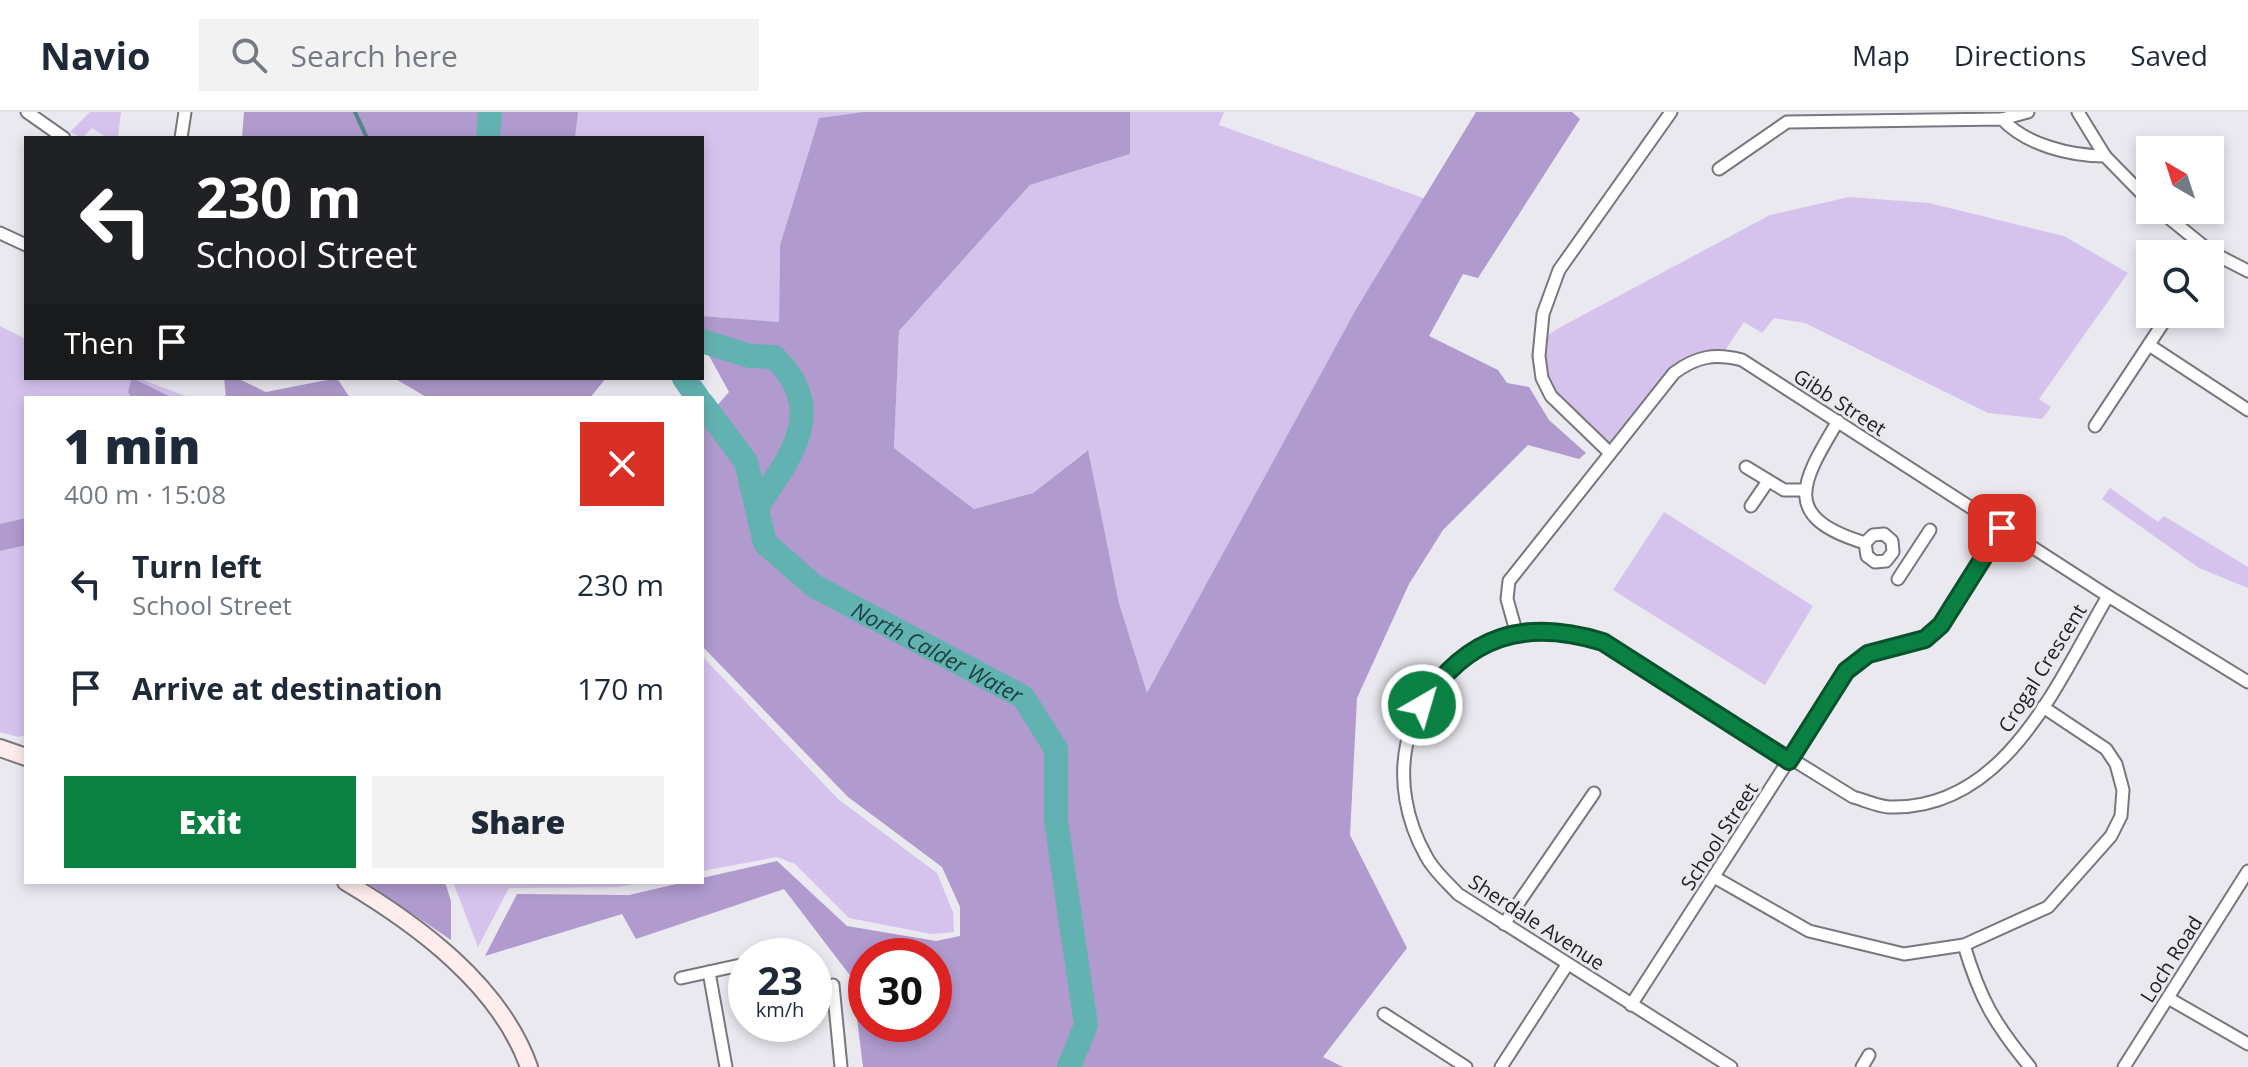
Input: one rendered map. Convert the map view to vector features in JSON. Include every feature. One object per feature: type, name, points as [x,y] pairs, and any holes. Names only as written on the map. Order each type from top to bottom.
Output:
[{"type":"main road","points":[[0,748],[24,756]]},
{"type":"main road","points":[[349,884],[377,901],[436,947],[486,993],[508,1021],[529,1067]]},
{"type":"street","points":[[27,112],[61,136]]},
{"type":"street","points":[[181,136],[185,112]]},
{"type":"street","points":[[1610,453],[1571,418],[1547,387],[1538,345],[1543,314],[1559,270],[1671,112]]},
{"type":"street","points":[[1719,169],[1787,122],[2002,119],[2028,112]]},
{"type":"street","points":[[2078,112],[2105,156],[2136,188]]},
{"type":"street","points":[[2002,119],[2017,133],[2051,147],[2088,156],[2105,156]]},
{"type":"street","points":[[2176,224],[2195,240]]},
{"type":"street","points":[[0,233],[24,244]]},
{"type":"street","points":[[2224,260],[2248,271]]},
{"type":"street","points":[[2095,426],[2160,328]]},
{"type":"street","points":[[2149,345],[2248,410]]},
{"type":"street","name":"Gibb Street","points":[[1516,631],[1507,599],[1509,581],[1674,373],[1698,358],[1713,355],[1742,360],[2108,596],[2248,682]]},
{"type":"street","points":[[1838,421],[1811,466],[1803,490],[1822,526],[1865,543]]},
{"type":"street","points":[[1746,467],[1784,490],[1803,490]]},
{"type":"street","points":[[1751,506],[1768,481]]},
{"type":"street","name":"School Street","points":[[1631,1005],[1846,671],[1868,654],[1925,639],[1941,625],[2002,528]]},
{"type":"street","points":[[1898,579],[1930,530]]},
{"type":"street","points":[[1884,534],[1893,544],[1891,556],[1883,562],[1875,562],[1867,556],[1865,543],[1873,535],[1884,534]]},
{"type":"street","points":[[1891,556],[1907,566]]},
{"type":"street","name":"Crogal Crescent","points":[[1789,761],[1853,797],[1888,807],[1934,801],[1972,786],[2009,755],[2043,707],[2108,596]]},
{"type":"street","points":[[1516,631],[1575,633],[1603,642],[1789,761]]},
{"type":"street","name":"Sherdale Avenue","points":[[1516,631],[1460,661],[1434,685],[1410,724],[1402,762],[1410,816],[1426,858],[1458,894],[1731,1067]]},
{"type":"street","points":[[1714,877],[1809,931],[1904,954],[1964,945],[2048,907],[2111,836],[2121,816],[2123,790],[2116,764],[2106,749],[2043,707]]},
{"type":"street","points":[[1504,924],[1594,793]]},
{"type":"street","name":"Loch Road","points":[[2124,1067],[2248,871]]},
{"type":"street","points":[[1964,945],[1979,994],[2004,1035],[2030,1067]]},
{"type":"street","points":[[1501,1067],[1567,965]]},
{"type":"street","points":[[681,978],[728,968]]},
{"type":"street","points":[[709,972],[726,1067]]},
{"type":"street","points":[[833,985],[841,1067]]},
{"type":"street","points":[[2168,998],[2248,1044]]},
{"type":"street","points":[[1384,1014],[1466,1067]]},
{"type":"street","points":[[1862,1067],[1869,1055]]},
{"type":"shaded area","points":[[90,112],[121,112],[118,136],[104,136],[92,128],[84,136],[70,132]]},
{"type":"shaded area","points":[[244,112],[578,112],[575,136],[242,136]]},
{"type":"shaded area","points":[[527,112],[864,112],[819,118],[780,245],[779,322],[704,316],[704,136],[539,136]]},
{"type":"shaded area","points":[[864,112],[1130,112],[1130,154],[1030,185],[899,331],[894,448],[974,509],[1033,493],[1088,450],[1119,603],[1147,693],[1355,311],[1476,112],[1572,112],[1580,119],[1478,278],[1463,274],[1429,336],[1498,370],[1507,383],[1529,387],[1549,420],[1586,453],[1579,459],[1528,445],[1443,530],[1409,584],[1357,698],[1350,835],[1407,948],[1323,1057],[1343,1067],[863,1067],[860,1042],[952,1042],[950,938],[960,936],[960,907],[942,867],[848,797],[704,648],[704,421],[729,392],[704,347],[704,316],[779,322],[780,245],[819,118]]},
{"type":"shaded area","points":[[1130,112],[1224,112],[1219,125],[1426,199],[1355,311],[1147,694],[1119,603],[1087,450],[1033,493],[974,509],[894,448],[899,331],[1030,185],[1130,154]]},
{"type":"shaded area","points":[[1849,197],[1929,203],[2064,236],[2128,273],[2039,399],[2051,407],[2042,419],[1988,413],[1805,323],[1774,318],[1762,333],[1744,322],[1724,352],[1698,356],[1609,448],[1553,394],[1545,377],[1541,340],[1557,329],[1770,215]]},
{"type":"shaded area","points":[[0,326],[24,338],[24,380],[143,380],[186,396],[24,396],[24,736],[0,732]]},
{"type":"shaded area","points":[[131,380],[136,380],[169,396],[131,396],[128,392]]},
{"type":"shaded area","points":[[224,380],[241,380],[266,392],[338,380],[349,396],[226,396]]},
{"type":"shaded area","points":[[397,380],[604,380],[592,396],[425,396]]},
{"type":"shaded area","points":[[2110,488],[2158,522],[2164,516],[2248,567],[2248,588],[2199,568],[2102,499]]},
{"type":"shaded area","points":[[1664,512],[1813,606],[1765,685],[1613,590]]},
{"type":"shaded area","points":[[24,518],[24,545],[0,551],[0,524]]},
{"type":"shaded area","points":[[704,658],[838,799],[937,873],[953,912],[954,932],[931,934],[849,918],[795,864],[777,857],[704,871]]},
{"type":"shaded area","points":[[777,861],[847,926],[918,938],[848,938],[848,973],[832,952],[832,938],[821,938],[784,889],[636,939],[622,914],[485,956],[517,894],[629,895],[676,884],[704,884],[704,878]]},
{"type":"shaded area","points":[[369,884],[446,884],[451,901],[451,940]]},
{"type":"shaded area","points":[[454,884],[634,884],[619,887],[509,888],[478,947]]},
{"type":"waterway","points":[[355,112],[366,136]]},
{"type":"waterway","name":"North Calder Water","points":[[488,136],[490,112]]},
{"type":"waterway","name":"North Calder Water","points":[[704,342],[750,356],[774,357],[790,377],[799,396],[802,414],[799,433],[782,470],[757,507]]},
{"type":"waterway","name":"North Calder Water","points":[[685,380],[697,396]]},
{"type":"waterway","name":"North Calder Water","points":[[704,406],[746,462],[765,543],[814,586],[1023,697],[1056,749],[1056,821],[1086,1025],[1069,1067]]},
{"type":"route","points":[[1422,705],[1434,685],[1460,661],[1495,640],[1516,631],[1575,633],[1603,642],[1789,761],[1846,671],[1868,654],[1925,639],[1941,625],[2002,528]]}]
